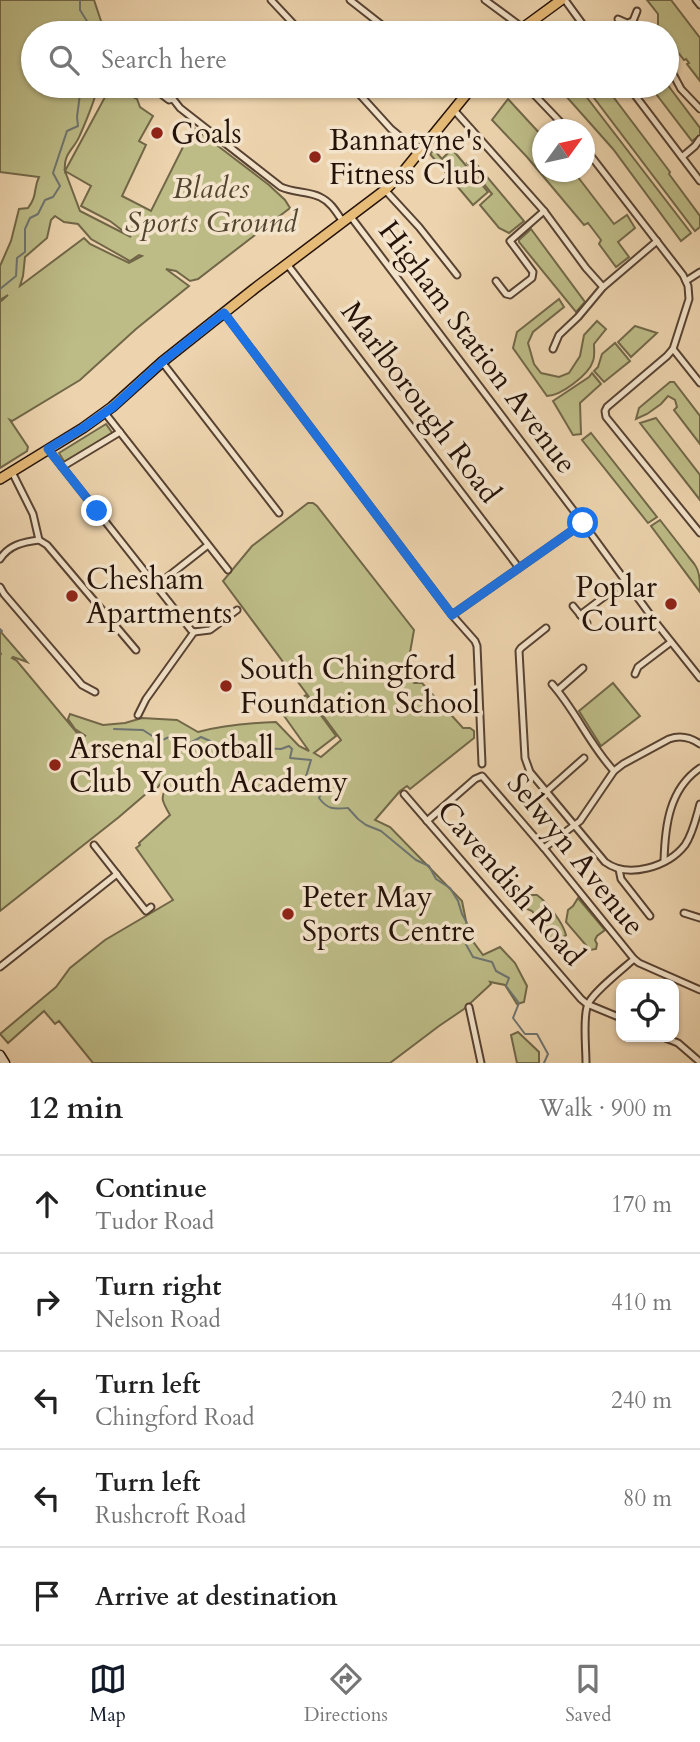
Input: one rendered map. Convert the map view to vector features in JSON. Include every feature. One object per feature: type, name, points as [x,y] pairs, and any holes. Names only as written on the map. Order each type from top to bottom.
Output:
[{"type":"main road","points":[[532,21],[563,0]]},
{"type":"main road","points":[[0,479],[105,413],[162,362],[385,190],[463,98]]},
{"type":"street","points":[[271,0],[291,21]]},
{"type":"street","points":[[350,0],[377,21]]},
{"type":"street","points":[[485,0],[510,21]]},
{"type":"street","points":[[563,0],[580,21]]},
{"type":"street","points":[[696,0],[700,5]]},
{"type":"street","points":[[633,21],[637,11]]},
{"type":"street","points":[[618,19],[622,21]]},
{"type":"street","points":[[679,85],[700,109]]},
{"type":"street","name":"Higham Station Avenue","points":[[166,98],[173,99],[180,108],[281,187],[322,197],[347,220],[700,678]]},
{"type":"street","points":[[363,98],[391,129],[419,152]]},
{"type":"street","points":[[537,98],[558,119]]},
{"type":"street","points":[[637,98],[700,181]]},
{"type":"street","points":[[454,110],[544,211],[603,287]]},
{"type":"street","points":[[682,157],[700,139]]},
{"type":"street","points":[[595,161],[686,281],[689,299],[673,349],[607,407],[605,414],[700,533]]},
{"type":"street","points":[[385,190],[457,275]]},
{"type":"street","points":[[496,281],[506,294],[510,295],[532,278],[533,272],[510,241],[544,211]]},
{"type":"street","points":[[553,348],[559,335],[603,287],[657,241]]},
{"type":"street","name":"Marlborough Road","points":[[287,264],[519,568]]},
{"type":"street","points":[[686,281],[700,272]]},
{"type":"street","points":[[224,313],[452,615],[475,641],[482,764]]},
{"type":"street","points":[[673,349],[700,383]]},
{"type":"street","points":[[162,362],[279,513]]},
{"type":"street","points":[[105,413],[228,570]]},
{"type":"street","points":[[62,467],[120,432]]},
{"type":"street","points":[[48,449],[193,631]]},
{"type":"street","points":[[12,471],[33,514],[39,540]]},
{"type":"street","points":[[452,615],[583,523]]},
{"type":"street","points":[[0,559],[15,545],[39,540],[47,545],[136,650]]},
{"type":"street","points":[[156,586],[208,545]]},
{"type":"street","points":[[580,615],[625,581]]},
{"type":"street","points":[[0,587],[82,685],[95,692]]},
{"type":"street","points":[[573,606],[587,623]]},
{"type":"street","points":[[193,631],[209,630],[237,610]]},
{"type":"street","points":[[546,628],[521,648],[519,655],[524,758],[530,772],[606,862],[612,867],[634,870],[664,862],[684,846],[700,804]]},
{"type":"street","points":[[138,715],[146,699],[193,635],[193,631]]},
{"type":"street","points":[[635,674],[638,667],[671,642]]},
{"type":"street","points":[[558,690],[583,668]]},
{"type":"street","points":[[552,684],[614,771]]},
{"type":"street","points":[[544,848],[576,825],[614,771],[623,764],[668,739],[687,738],[700,744]]},
{"type":"street","points":[[547,791],[584,758]]},
{"type":"street","points":[[664,862],[665,834],[672,804],[687,777],[700,768]]},
{"type":"street","name":"Selwyn Avenue","points":[[428,821],[475,779],[482,776],[634,959],[700,990]]},
{"type":"street","name":"Cavendish Road","points":[[404,794],[581,999],[616,1016]]},
{"type":"street","points":[[94,845],[146,911],[152,907]]},
{"type":"street","points":[[619,869],[621,878],[650,916]]},
{"type":"street","points":[[0,967],[117,874]]},
{"type":"street","points":[[684,913],[700,918]]},
{"type":"street","points":[[586,1063],[587,1004],[634,959]]},
{"type":"street","points":[[469,1007],[481,1063]]},
{"type":"street","points":[[673,1042],[700,1062]]},
{"type":"street","points":[[0,1055],[5,1063]]},
{"type":"green space","name":"Blades Sports Ground","points":[[0,0],[94,0],[101,21],[21,21],[21,98],[94,98],[78,140],[67,156],[65,171],[105,98],[135,98],[140,107],[153,116],[139,141],[146,145],[122,196],[151,211],[193,127],[269,185],[290,208],[198,279],[190,281],[176,271],[166,269],[189,286],[80,380],[10,420],[28,447],[27,451],[0,468],[0,302],[8,295],[0,300],[0,266],[11,241],[19,209],[28,208],[39,177],[0,172]],"holes":[[[65,171],[91,186],[81,206],[110,221],[131,237],[80,211]],[[55,216],[64,222],[78,224],[91,239],[130,261],[142,256],[129,263],[90,244],[84,238],[20,286],[25,257],[47,238],[51,220]]]},
{"type":"green space","points":[[647,0],[671,0],[700,38],[700,81],[686,59],[679,54],[679,21],[658,21],[658,14]]},
{"type":"green space","points":[[568,98],[587,98],[691,233],[681,241],[595,129],[595,119],[586,119]]},
{"type":"green space","points":[[594,98],[614,98],[700,216],[700,227],[695,231]]},
{"type":"green space","points":[[659,98],[678,98],[700,128],[700,135],[692,141]]},
{"type":"green space","points":[[508,99],[532,125],[532,163],[527,157],[492,120]]},
{"type":"green space","points":[[452,149],[488,192],[473,205],[430,154],[434,150],[442,159]]},
{"type":"green space","points":[[472,159],[524,221],[509,233],[499,228],[480,205],[492,194],[467,163]]},
{"type":"green space","points":[[548,182],[582,182],[614,224],[627,215],[635,228],[618,242],[629,257],[616,267],[599,244],[601,240],[588,223],[584,225]]},
{"type":"green space","points":[[531,229],[585,302],[576,312],[519,242]]},
{"type":"green space","points":[[559,299],[564,307],[533,332],[528,343],[534,364],[541,373],[559,377],[569,373],[580,356],[584,335],[597,321],[606,329],[594,344],[594,359],[586,372],[566,389],[547,396],[513,348],[517,332]]},
{"type":"green space","points":[[635,326],[657,333],[631,357],[618,342]]},
{"type":"green space","points":[[615,343],[630,361],[604,382],[594,371],[602,354]]},
{"type":"green space","points":[[592,373],[601,384],[580,403],[581,434],[573,435],[553,401]]},
{"type":"green space","points":[[670,382],[674,382],[700,416],[700,444],[674,410],[677,407],[675,400],[668,396],[661,404],[636,419],[639,408]]},
{"type":"green space","points":[[656,418],[700,475],[700,500],[640,423]]},
{"type":"green space","points":[[106,424],[113,434],[65,463],[59,453]]},
{"type":"green space","points":[[591,433],[657,517],[648,523],[582,440]]},
{"type":"green space","points":[[308,503],[317,506],[414,630],[406,675],[414,683],[422,683],[463,728],[474,731],[474,738],[410,789],[407,786],[400,791],[375,820],[390,827],[462,901],[469,936],[483,955],[500,947],[515,963],[527,986],[524,1002],[517,1004],[505,985],[490,982],[491,984],[464,1009],[390,1063],[93,1063],[59,1021],[55,1024],[44,1011],[8,1043],[0,1034],[56,987],[70,968],[105,940],[173,900],[136,848],[170,815],[163,798],[168,781],[161,783],[155,791],[147,793],[0,911],[0,631],[27,662],[12,658],[77,733],[86,736],[75,729],[68,719],[70,714],[103,725],[142,718],[177,720],[198,732],[276,722],[299,746],[309,751],[282,713],[306,695],[336,736],[314,753],[321,757],[341,740],[223,581],[252,546]]},
{"type":"green space","points":[[660,520],[697,568],[700,592],[651,526]]},
{"type":"green space","points":[[613,683],[640,716],[601,746],[579,711]]},
{"type":"green space","points":[[537,895],[546,903],[564,930],[566,935],[553,945],[549,941],[549,934],[532,911],[516,904],[520,897]]},
{"type":"green space","points":[[578,898],[605,930],[595,940],[596,949],[590,950],[566,922],[568,910]]},
{"type":"green space","points":[[518,1032],[539,1052],[539,1063],[517,1063],[511,1035]]},
{"type":"waterway","points":[[80,0],[80,10],[87,21]]},
{"type":"waterway","points":[[0,289],[16,276],[17,258],[25,252],[25,229],[30,218],[38,214],[45,200],[53,197],[60,186],[53,173],[67,131],[78,126],[79,98]]},
{"type":"waterway","points":[[114,729],[143,730],[160,741],[174,735],[180,744],[190,743],[201,737],[219,745],[223,753],[229,755],[259,748],[281,749],[289,746],[292,749],[290,758],[311,760],[303,786],[321,791],[319,798],[328,807],[348,808],[366,825],[381,831],[416,860],[429,866],[436,879],[450,888],[468,925],[463,939],[473,957],[492,962],[496,971],[509,978],[506,986],[519,1003],[513,1018],[525,1034],[537,1034],[548,1054],[544,1063]]},
{"type":"place","name":"Goals","points":[[157,133]]},
{"type":"place","name":"Bannatyne's Fitness Club","points":[[315,157]]},
{"type":"place","name":"Chesham Apartments","points":[[72,596]]},
{"type":"place","name":"Poplar Court","points":[[671,604]]},
{"type":"place","name":"South Chingford Foundation School","points":[[226,686]]},
{"type":"place","name":"Arsenal Football Club Youth Academy","points":[[55,765]]},
{"type":"place","name":"Peter May Sports Centre","points":[[288,914]]},
{"type":"route","points":[[97,511],[48,449],[113,407],[162,362],[224,313],[452,615],[583,523]]}]
